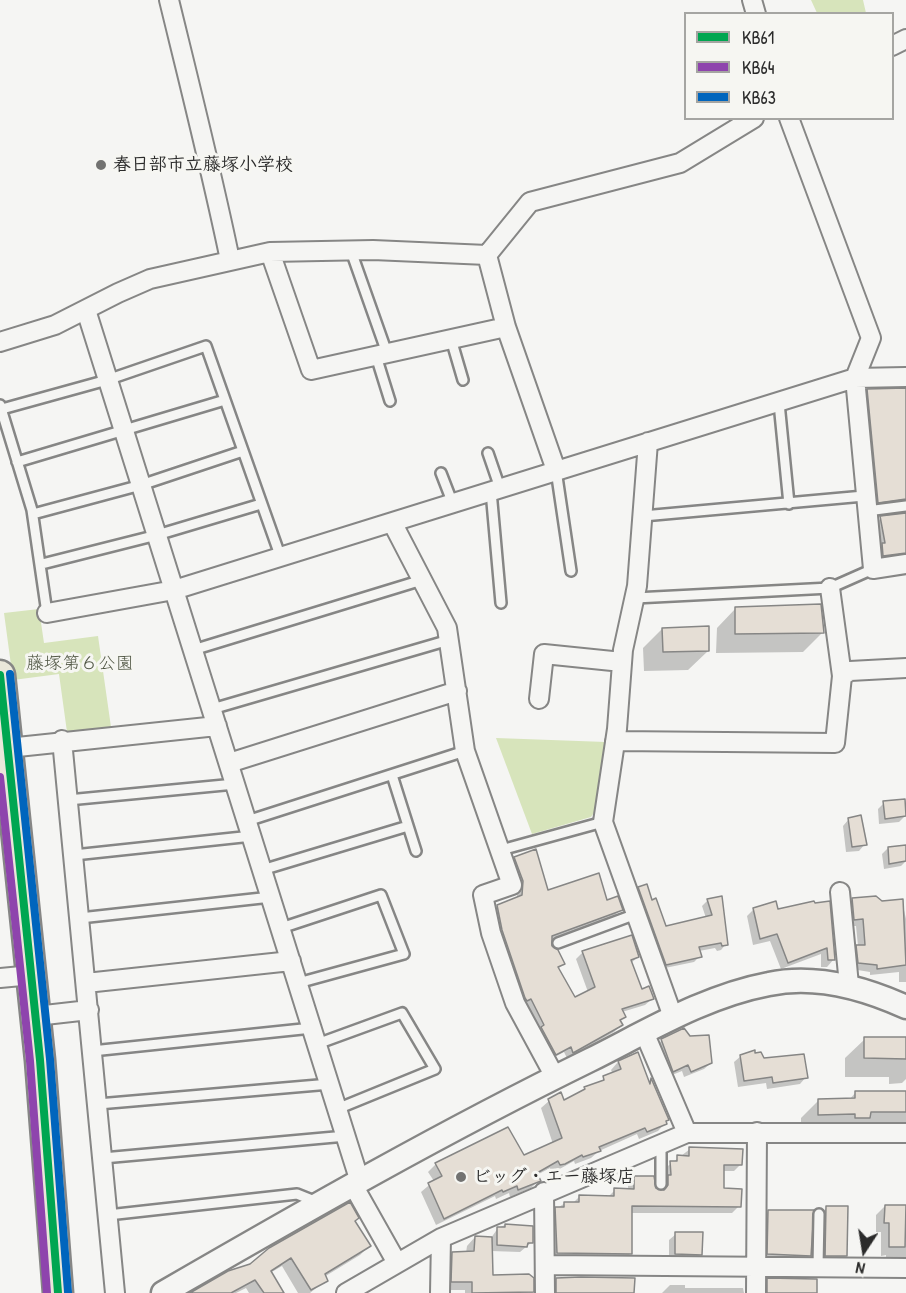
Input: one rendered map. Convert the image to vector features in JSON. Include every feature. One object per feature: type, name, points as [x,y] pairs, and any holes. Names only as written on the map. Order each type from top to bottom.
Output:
[{"type":"main road","points":[[0,675],[36,1016],[58,1293]]},
{"type":"street","points":[[169,0],[199,130],[214,182],[230,260]]},
{"type":"street","points":[[487,255],[530,202],[680,163],[751,120]]},
{"type":"street","points":[[790,120],[871,338],[855,378],[873,569],[906,564]]},
{"type":"street","points":[[0,342],[55,325],[150,279],[270,252],[351,251],[487,255]]},
{"type":"street","points":[[270,252],[311,370],[506,327]]},
{"type":"street","points":[[487,255],[506,327],[556,470]]},
{"type":"street","points":[[86,310],[330,1084],[346,1136],[357,1184],[397,1263]]},
{"type":"street","points":[[47,613],[174,590],[393,524],[556,470],[855,378],[906,377]]},
{"type":"street","points":[[648,442],[635,598],[622,662],[615,741],[603,822],[673,1017]]},
{"type":"street","points":[[393,524],[447,628],[465,751],[512,885],[483,895],[491,933],[515,1003],[555,1077]]},
{"type":"street","points":[[615,741],[835,743],[842,676],[830,588]]},
{"type":"street","points":[[539,699],[544,654],[622,662]]},
{"type":"street","points":[[842,676],[850,671],[906,668]]},
{"type":"street","points":[[229,763],[457,691]]},
{"type":"street","points":[[8,748],[214,717]]},
{"type":"street","points":[[62,740],[115,1293]]},
{"type":"street","points":[[840,892],[849,985]]},
{"type":"street","points":[[86,983],[291,961]]},
{"type":"street","points":[[0,978],[32,975]]},
{"type":"street","points":[[163,1293],[319,1203],[555,1077],[711,1000],[771,983],[809,982],[849,985],[906,1007]]},
{"type":"street","points":[[36,1016],[89,1010]]},
{"type":"street","points":[[644,1032],[687,1133]]},
{"type":"street","points":[[756,1293],[757,1132]]},
{"type":"street","points":[[346,1293],[441,1238],[544,1192],[687,1133],[906,1133]]},
{"type":"street","points":[[544,1192],[545,1293]]},
{"type":"street","points":[[440,1293],[441,1238]]},
{"type":"street","points":[[545,1265],[906,1268]]},
{"type":"lane","points":[[351,251],[381,355],[390,401]]},
{"type":"lane","points":[[451,339],[463,380]]},
{"type":"lane","points":[[47,613],[42,564],[33,514],[1,407],[108,380],[206,345],[280,558]]},
{"type":"lane","points":[[17,462],[225,400]]},
{"type":"lane","points":[[779,403],[789,504]]},
{"type":"lane","points":[[33,514],[141,485],[243,451]]},
{"type":"lane","points":[[488,453],[495,490],[501,603]]},
{"type":"lane","points":[[556,470],[571,571]]},
{"type":"lane","points":[[441,473],[453,504]]},
{"type":"lane","points":[[643,516],[789,504],[865,503],[906,507]]},
{"type":"lane","points":[[42,564],[157,535],[261,504]]},
{"type":"lane","points":[[635,598],[830,588],[873,569]]},
{"type":"lane","points":[[193,650],[422,580]]},
{"type":"lane","points":[[214,717],[448,640]]},
{"type":"lane","points":[[74,855],[249,828],[392,775],[465,751]]},
{"type":"lane","points":[[392,775],[416,851]]},
{"type":"lane","points":[[68,800],[235,784]]},
{"type":"lane","points":[[501,850],[603,822]]},
{"type":"lane","points":[[262,870],[408,826]]},
{"type":"lane","points":[[281,928],[381,895],[404,954],[298,983]]},
{"type":"lane","points":[[80,918],[271,897]]},
{"type":"lane","points":[[558,943],[636,914]]},
{"type":"lane","points":[[92,1051],[315,1036],[402,1013],[435,1069],[337,1109]]},
{"type":"lane","points":[[98,1104],[330,1084]]},
{"type":"lane","points":[[103,1158],[346,1136]]},
{"type":"lane","points":[[661,1184],[662,1144]]},
{"type":"lane","points":[[108,1215],[297,1194],[319,1203]]},
{"type":"lane","points":[[818,1267],[819,1214]]},
{"type":"green space","points":[[811,0],[863,0],[866,12],[817,12]]},
{"type":"green space","name":"藤塚第６公園","points":[[39,609],[44,643],[98,636],[111,727],[67,732],[59,674],[13,680],[4,613]]},
{"type":"green space","points":[[496,738],[606,742],[596,810],[591,817],[532,834]]},
{"type":"building","points":[[906,388],[906,499],[878,503],[867,389]]},
{"type":"building","points":[[906,513],[906,553],[883,556],[882,543],[885,543],[880,516]]},
{"type":"building","points":[[821,604],[824,633],[735,634],[735,607]]},
{"type":"building","points":[[709,626],[709,651],[663,652],[662,628]]},
{"type":"building","points":[[905,799],[906,816],[885,819],[883,801]]},
{"type":"building","points":[[861,815],[867,845],[852,847],[848,818]]},
{"type":"building","points":[[906,845],[906,861],[889,864],[888,847]]},
{"type":"building","points":[[536,849],[548,890],[599,873],[607,900],[618,896],[623,910],[552,936],[552,946],[558,950],[565,964],[558,967],[575,997],[595,987],[582,951],[632,935],[639,957],[631,960],[642,989],[649,986],[654,999],[622,1009],[626,1017],[620,1020],[623,1025],[573,1053],[571,1047],[556,1055],[541,1027],[544,1025],[531,999],[527,1001],[525,998],[502,930],[497,905],[522,895],[523,881],[514,857]]},
{"type":"building","points":[[647,884],[652,900],[656,898],[666,926],[712,915],[707,899],[722,896],[728,945],[722,946],[721,943],[699,947],[702,957],[666,965],[638,887]]},
{"type":"building","points":[[876,896],[882,901],[903,899],[906,965],[877,969],[877,965],[858,963],[856,945],[865,945],[863,919],[854,920],[852,898]]},
{"type":"building","points":[[776,901],[778,909],[814,901],[815,903],[830,901],[835,960],[828,960],[827,948],[788,963],[777,934],[760,939],[753,908]]},
{"type":"building","points":[[684,1028],[690,1036],[709,1035],[712,1063],[691,1072],[688,1065],[673,1072],[661,1039]]},
{"type":"building","points":[[864,1037],[906,1037],[906,1059],[864,1058]]},
{"type":"building","points":[[755,1050],[755,1053],[761,1052],[764,1058],[804,1054],[808,1078],[773,1083],[772,1077],[744,1081],[740,1055]]},
{"type":"building","points":[[638,1052],[650,1084],[651,1078],[669,1120],[666,1121],[667,1124],[647,1132],[645,1128],[599,1147],[601,1151],[583,1157],[582,1155],[565,1164],[560,1165],[558,1161],[537,1173],[541,1181],[518,1190],[517,1186],[503,1192],[502,1190],[444,1219],[428,1183],[442,1176],[435,1163],[508,1127],[524,1155],[562,1138],[548,1099],[561,1092],[564,1100],[585,1089],[584,1087],[604,1080],[603,1076],[621,1069],[618,1061]]},
{"type":"building","points":[[855,1091],[906,1091],[906,1112],[871,1112],[870,1118],[855,1118],[855,1114],[818,1115],[818,1099],[855,1098]]},
{"type":"building","points":[[689,1147],[743,1149],[742,1165],[724,1165],[724,1188],[742,1189],[741,1207],[632,1206],[632,1254],[557,1253],[555,1207],[564,1207],[564,1202],[579,1202],[579,1195],[614,1196],[614,1188],[634,1189],[634,1176],[654,1176],[656,1188],[664,1190],[668,1185],[668,1175],[671,1175],[670,1161],[677,1161],[677,1155],[689,1156]]},
{"type":"building","points":[[350,1202],[359,1218],[355,1221],[371,1246],[325,1274],[328,1281],[311,1290],[291,1258],[271,1271],[284,1293],[264,1293],[255,1280],[231,1293],[190,1293],[228,1271],[250,1264],[269,1248]]},
{"type":"building","points":[[885,1205],[906,1205],[905,1247],[889,1247],[889,1223],[884,1223]]},
{"type":"building","points":[[826,1206],[848,1206],[847,1256],[825,1256]]},
{"type":"building","points":[[768,1210],[814,1210],[811,1256],[767,1254]]},
{"type":"building","points":[[505,1224],[533,1226],[533,1243],[528,1243],[527,1247],[497,1245],[497,1227],[505,1227]]},
{"type":"building","points":[[675,1232],[703,1232],[702,1255],[675,1254]]},
{"type":"building","points":[[475,1236],[492,1237],[493,1275],[529,1274],[534,1278],[534,1292],[472,1293],[472,1282],[451,1282],[452,1252],[474,1251]]},
{"type":"building","points":[[556,1278],[635,1278],[634,1293],[556,1293]]},
{"type":"building","points":[[767,1278],[817,1279],[817,1293],[767,1293]]},
{"type":"transit line","name":"KB63","points":[[10,674],[50,1059],[68,1292]]},
{"type":"transit line","name":"KB61","points":[[0,675],[40,1060],[58,1293]]},
{"type":"transit line","name":"KB64","points":[[0,777],[30,1061],[47,1293]]},
{"type":"place","name":"春日部市立藤塚小学校","points":[[101,165]]},
{"type":"place","name":"ビッグ・エー藤塚店","points":[[461,1177]]}]
